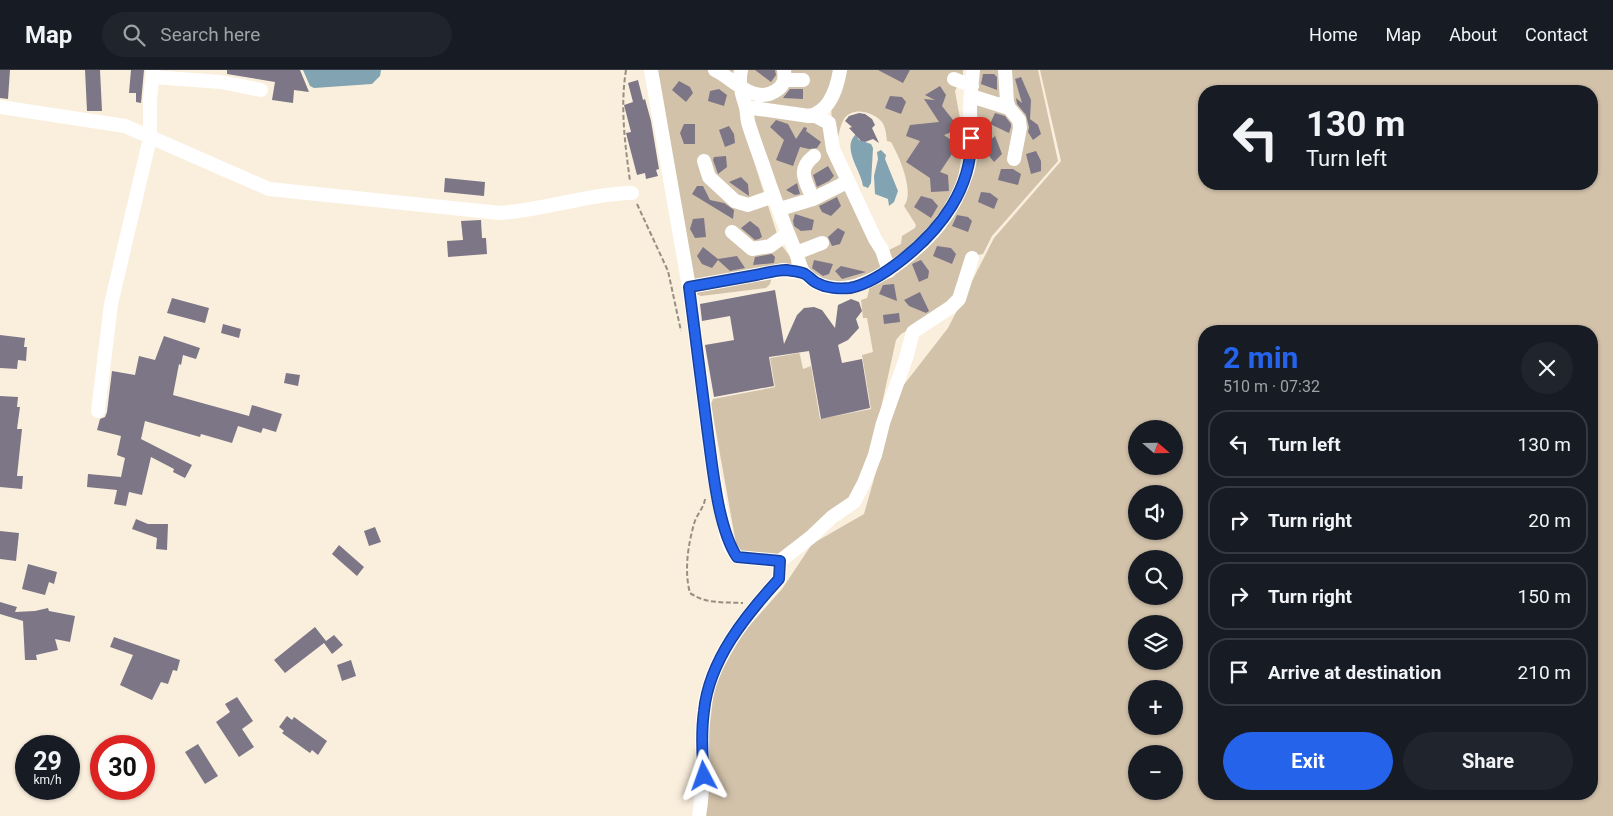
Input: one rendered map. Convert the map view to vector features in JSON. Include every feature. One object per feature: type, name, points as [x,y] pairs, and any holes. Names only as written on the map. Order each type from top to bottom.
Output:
[{"type":"street","points":[[651,70],[689,287],[713,472],[726,535],[730,547],[737,557],[780,561],[832,517],[854,502],[875,456],[883,423],[913,332],[951,307],[959,299],[972,258]]},
{"type":"street","points":[[714,70],[758,96],[776,91],[782,85],[785,75],[803,80]]},
{"type":"street","points":[[741,70],[740,87],[748,122],[780,209],[787,234],[804,273]]},
{"type":"street","points":[[746,107],[808,116],[814,115],[829,103],[836,90],[840,70]]},
{"type":"street","points":[[689,287],[783,270],[804,273],[825,286],[850,288],[889,271],[924,242],[939,225],[952,206],[962,186],[971,152],[973,70]]},
{"type":"street","points":[[1005,70],[1007,102],[1009,108],[1019,120],[1020,128],[1014,159]]},
{"type":"street","points":[[98,411],[111,304],[150,138],[153,74],[221,82],[260,90]]},
{"type":"street","points":[[954,79],[971,91],[1009,108]]},
{"type":"street","points":[[0,107],[125,126],[269,189],[500,212],[520,211],[610,193],[632,193]]},
{"type":"street","points":[[814,115],[829,122],[832,149],[874,239],[882,250],[889,271]]},
{"type":"street","points":[[813,199],[803,169],[814,156]]},
{"type":"street","points":[[704,161],[709,177],[735,201],[748,205],[774,196]]},
{"type":"street","points":[[780,209],[813,199],[847,182]]},
{"type":"street","points":[[732,232],[752,249],[770,246],[787,234]]},
{"type":"street","points":[[796,253],[822,243]]},
{"type":"street","points":[[699,816],[704,776],[702,747],[704,709],[710,681],[724,650],[758,603],[779,579],[780,561]]},
{"type":"path","points":[[626,70],[623,123],[632,193],[668,270],[681,334]]},
{"type":"path","points":[[705,495],[704,503],[694,522],[690,541],[686,579],[690,593],[710,602],[758,603]]},
{"type":"shaded area","points":[[653,70],[738,70],[737,99],[749,146],[780,243],[792,259],[790,269],[772,277],[770,284],[766,288],[701,296],[694,293]]},
{"type":"shaded area","points":[[743,70],[837,70],[818,110],[749,106]]},
{"type":"shaded area","points":[[843,70],[963,70],[963,76],[955,91],[962,129],[961,160],[958,178],[951,196],[928,233],[895,259],[891,258],[887,251],[901,244],[902,236],[915,228],[916,225],[904,206],[908,192],[905,174],[891,142],[887,141],[886,131],[882,122],[874,115],[858,112],[848,115],[844,119],[837,141],[834,142],[831,108]]},
{"type":"shaded area","points":[[974,70],[1038,70],[1058,161],[992,236],[983,254],[968,257],[957,297],[932,316],[901,334],[896,340],[862,480],[853,501],[779,559],[741,552],[737,549],[711,404],[713,399],[775,387],[770,358],[799,353],[803,369],[811,366],[820,419],[871,409],[862,355],[873,352],[867,318],[863,318],[861,300],[867,298],[870,286],[896,271],[963,187]]},
{"type":"shaded area","points":[[1040,70],[1613,70],[1613,816],[705,816],[709,731],[715,682],[743,633],[782,589],[812,544],[864,514],[899,391],[948,328],[994,238],[1061,161]]},
{"type":"shaded area","points":[[753,115],[814,117],[822,120],[885,266],[864,280],[828,284],[805,272]]},
{"type":"water","points":[[303,70],[381,70],[380,76],[372,84],[314,88],[310,86]]},
{"type":"water","points":[[856,134],[859,140],[871,144],[873,148],[871,183],[868,188],[863,186],[851,152],[850,146]]},
{"type":"water","points":[[881,150],[886,155],[885,159],[898,191],[894,202],[889,206],[888,199],[875,194],[874,176],[878,159],[877,152]]},
{"type":"building","points":[[0,70],[10,70],[8,99],[0,98]]},
{"type":"building","points":[[85,70],[100,70],[102,111],[87,111]]},
{"type":"building","points":[[131,70],[144,70],[141,103],[136,102],[136,93],[129,93]]},
{"type":"building","points":[[227,70],[300,70],[309,92],[294,90],[293,103],[272,100],[275,82],[227,74]]},
{"type":"building","points":[[755,70],[775,70],[776,75],[771,82]]},
{"type":"building","points":[[878,70],[910,70],[903,83]]},
{"type":"building","points":[[983,74],[994,74],[997,77],[997,90],[981,84]]},
{"type":"building","points":[[1021,77],[1031,100],[1030,119],[1038,125],[1041,134],[1033,140],[1028,132],[1029,127],[1026,115],[1017,104],[1016,98],[1022,103],[1015,79]]},
{"type":"building","points":[[638,80],[651,121],[659,169],[656,170],[658,176],[646,179],[645,173],[637,175],[626,133],[631,132],[624,105],[633,102],[628,83]]},
{"type":"building","points":[[679,81],[690,87],[693,93],[686,102],[672,90]]},
{"type":"building","points":[[940,86],[946,95],[942,106],[953,120],[954,131],[944,135],[958,145],[940,172],[948,175],[949,191],[931,192],[930,178],[906,162],[920,141],[906,136],[910,125],[939,122],[924,99],[935,100],[925,95]]},
{"type":"building","points":[[719,89],[727,95],[724,106],[708,101],[710,91]]},
{"type":"building","points":[[790,89],[803,89],[803,99],[783,98]]},
{"type":"building","points":[[890,96],[902,97],[906,102],[901,114],[885,108]]},
{"type":"building","points":[[859,113],[865,114],[872,119],[875,125],[872,128],[879,143],[873,139],[865,142],[861,141],[849,128],[852,127],[845,121],[849,116]]},
{"type":"building","points":[[995,113],[1005,116],[1011,124],[1009,133],[990,124]]},
{"type":"building","points":[[776,120],[788,124],[796,139],[804,127],[807,128],[806,131],[821,142],[817,148],[800,147],[793,166],[776,160],[784,140],[770,127]]},
{"type":"building","points":[[684,124],[695,124],[695,144],[684,144],[680,133]]},
{"type":"building","points":[[729,126],[734,134],[735,143],[725,147],[719,130]]},
{"type":"building","points":[[995,136],[1002,154],[994,162],[982,147]]},
{"type":"building","points":[[1036,151],[1041,161],[1041,171],[1031,174],[1026,154]]},
{"type":"building","points":[[726,156],[727,167],[718,174],[713,160],[714,157]]},
{"type":"building","points":[[828,166],[834,176],[817,187],[813,175]]},
{"type":"building","points":[[1001,169],[1013,169],[1021,174],[1018,185],[998,180]]},
{"type":"building","points":[[741,177],[748,184],[749,196],[729,182]]},
{"type":"building","points":[[445,178],[485,182],[484,196],[444,192]]},
{"type":"building","points":[[797,183],[800,194],[795,195],[786,190]]},
{"type":"building","points":[[697,186],[703,186],[710,200],[724,203],[734,210],[733,219],[692,194]]},
{"type":"building","points":[[981,192],[990,193],[998,199],[994,209],[978,202]]},
{"type":"building","points":[[921,196],[932,199],[938,206],[931,218],[914,207]]},
{"type":"building","points":[[837,197],[841,206],[831,216],[822,212],[819,206]]},
{"type":"building","points":[[795,214],[814,220],[812,230],[801,231],[794,226]]},
{"type":"building","points":[[957,215],[968,217],[972,221],[968,232],[952,226]]},
{"type":"building","points":[[704,218],[706,237],[695,238],[690,229],[693,219]]},
{"type":"building","points":[[481,220],[482,238],[486,238],[487,254],[448,257],[447,241],[463,240],[461,221]]},
{"type":"building","points":[[750,221],[759,228],[762,237],[759,239],[755,240],[741,228]]},
{"type":"building","points":[[838,228],[845,232],[840,244],[832,246],[828,237]]},
{"type":"building","points":[[937,246],[951,248],[956,254],[952,264],[933,256]]},
{"type":"building","points":[[703,247],[718,259],[737,256],[745,268],[730,271],[718,260],[712,268],[702,264],[697,256]]},
{"type":"building","points":[[772,254],[775,257],[774,263],[753,265],[755,257]]},
{"type":"building","points":[[814,260],[833,264],[829,274],[823,276],[812,268]]},
{"type":"building","points":[[921,260],[929,271],[928,278],[919,282],[912,264]]},
{"type":"building","points":[[841,266],[866,272],[842,279],[835,271]]},
{"type":"building","points":[[894,284],[897,301],[879,294],[883,285]]},
{"type":"building","points":[[775,290],[784,344],[797,315],[804,308],[814,307],[822,310],[835,328],[838,305],[851,299],[859,302],[862,311],[856,319],[859,328],[848,340],[838,345],[842,363],[862,359],[870,408],[821,419],[809,351],[769,357],[774,386],[714,397],[705,345],[734,340],[730,316],[702,321],[700,304]]},
{"type":"building","points":[[920,292],[929,311],[926,313],[909,306],[904,300]]},
{"type":"building","points":[[172,298],[209,308],[205,323],[167,313]]},
{"type":"building","points":[[899,313],[900,322],[884,324],[883,315]]},
{"type":"building","points":[[223,324],[241,329],[239,338],[221,333]]},
{"type":"building","points":[[0,335],[25,338],[24,347],[27,347],[26,361],[18,360],[17,369],[0,368]]},
{"type":"building","points":[[164,336],[200,348],[196,359],[183,355],[181,365],[179,364],[173,395],[249,416],[252,405],[282,414],[276,432],[263,428],[261,433],[238,426],[232,443],[201,434],[200,437],[145,421],[141,439],[192,465],[185,478],[173,472],[174,469],[151,457],[142,495],[129,492],[126,506],[114,504],[117,490],[87,487],[88,474],[121,477],[125,458],[117,455],[121,436],[97,430],[100,419],[105,417],[107,412],[112,371],[135,375],[139,356],[155,360]]},
{"type":"building","points":[[286,373],[300,375],[298,386],[284,383]]},
{"type":"building","points":[[0,396],[18,397],[17,407],[20,407],[17,429],[22,429],[17,476],[23,476],[22,489],[0,487]]},
{"type":"building","points":[[136,519],[148,524],[168,524],[167,550],[156,549],[157,538],[132,529]]},
{"type":"building","points":[[375,527],[381,542],[369,546],[364,531]]},
{"type":"building","points":[[0,531],[19,533],[16,561],[0,559]]},
{"type":"building","points":[[339,545],[364,567],[357,576],[332,554]]},
{"type":"building","points":[[28,564],[57,572],[54,584],[49,582],[45,595],[22,589]]},
{"type":"building","points":[[0,602],[17,607],[15,612],[48,608],[49,611],[75,616],[70,642],[55,639],[58,650],[36,655],[37,660],[25,660],[23,621],[0,614]]},
{"type":"building","points":[[315,627],[326,641],[334,635],[343,645],[332,654],[324,643],[285,673],[274,660]]},
{"type":"building","points":[[114,637],[180,660],[177,671],[173,670],[168,684],[161,682],[152,700],[120,685],[133,655],[110,647]]},
{"type":"building","points":[[351,660],[356,676],[342,681],[337,665]]},
{"type":"building","points":[[237,697],[253,721],[242,729],[254,747],[239,757],[216,722],[230,712],[225,704]]},
{"type":"building","points":[[287,716],[292,720],[294,717],[327,741],[318,755],[312,750],[310,753],[282,733],[284,731],[279,727]]},
{"type":"building","points":[[198,744],[218,776],[205,784],[185,752]]},
{"type":"route","points":[[704,776],[702,747],[704,709],[710,681],[724,650],[758,603],[779,579],[780,561],[737,557],[730,547],[726,535],[713,472],[689,287],[783,270],[804,273],[825,286],[838,288],[850,288],[880,276],[889,271],[924,242],[952,206],[968,169],[971,138]]}]
